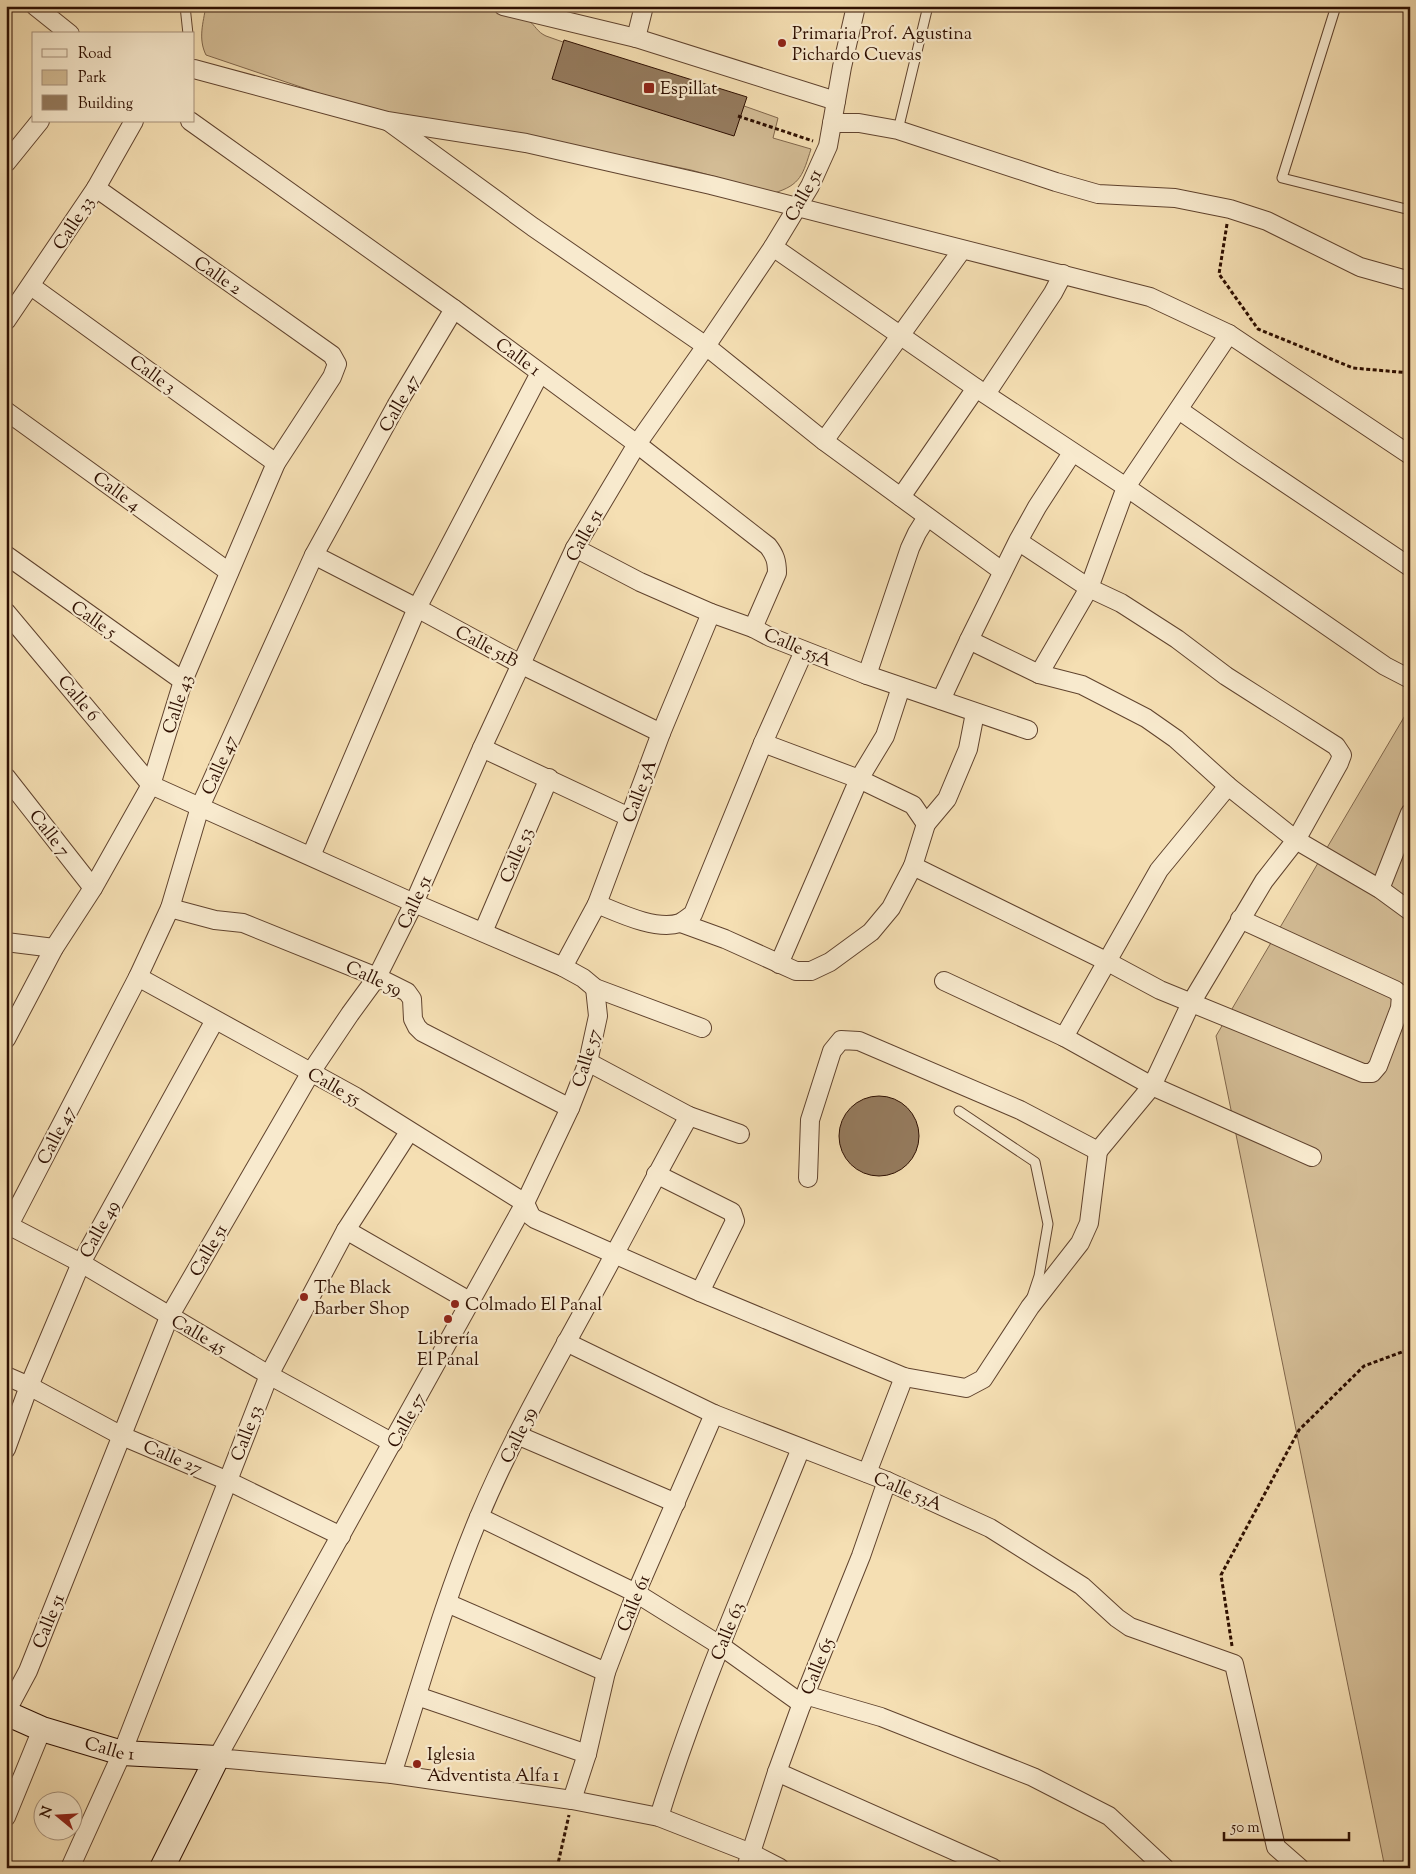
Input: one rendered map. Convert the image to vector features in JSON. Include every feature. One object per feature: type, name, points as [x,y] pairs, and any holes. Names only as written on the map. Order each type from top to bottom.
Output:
[{"type":"street","points":[[35,6],[68,32]]},
{"type":"street","points":[[503,6],[636,38],[836,101]]},
{"type":"street","points":[[636,38],[644,6]]},
{"type":"street","name":"Calle 51","points":[[6,1713],[28,1671],[170,1317],[311,1072],[377,977],[414,902],[520,664],[575,548],[637,444],[773,247],[819,169],[828,146],[856,6]]},
{"type":"street","points":[[195,68],[386,120],[526,144],[711,185],[1150,297],[1229,334],[1410,455]]},
{"type":"street","points":[[386,120],[533,227],[706,346],[824,441],[1002,571]]},
{"type":"street","points":[[6,163],[39,122]]},
{"type":"street","name":"Calle 33","points":[[6,320],[31,286],[96,188],[133,122]]},
{"type":"street","name":"Calle 1","points":[[191,122],[540,372],[637,444],[768,546],[774,554],[777,573],[753,628]]},
{"type":"street","points":[[832,123],[859,123],[898,130],[1098,194],[1175,198],[1230,208],[1267,221],[1360,267],[1410,281]]},
{"type":"street","name":"Calle 2","points":[[96,188],[332,355],[337,364]]},
{"type":"street","points":[[773,247],[1385,666],[1407,672]]},
{"type":"street","points":[[824,441],[902,336],[962,250]]},
{"type":"street","points":[[901,497],[1053,293],[1063,274]]},
{"type":"street","name":"Calle 3","points":[[31,286],[276,462]]},
{"type":"street","name":"Calle 47","points":[[7,1227],[138,977],[170,908],[200,807],[314,555],[396,406],[454,309]]},
{"type":"street","points":[[1039,674],[1089,588],[1126,487],[1229,334]]},
{"type":"street","name":"Calle 43","points":[[6,1039],[54,948],[93,888],[151,784],[182,682],[276,462],[332,377],[337,364]]},
{"type":"street","points":[[311,856],[417,608],[540,372]]},
{"type":"street","points":[[1179,410],[1410,567]]},
{"type":"street","name":"Calle 4","points":[[6,411],[229,572]]},
{"type":"street","points":[[940,700],[1002,571],[1037,507],[1072,452]]},
{"type":"street","points":[[867,675],[910,548],[927,518]]},
{"type":"street","points":[[808,1178],[810,1120],[832,1051],[841,1040],[859,1041],[1011,1106],[1098,1151],[1152,1086],[1191,1003],[1264,881],[1296,840],[1342,755],[1336,746],[1226,676],[1169,634],[1121,603],[1089,588],[1018,541]]},
{"type":"street","name":"Calle 55A","points":[[575,548],[640,582],[804,651],[901,687],[1028,730]]},
{"type":"street","name":"Calle 5","points":[[6,555],[182,682]]},
{"type":"street","name":"Calle 51B","points":[[314,555],[520,664],[661,734]]},
{"type":"street","name":"Calle 6","points":[[6,612],[151,784]]},
{"type":"street","name":"Calle 5A","points":[[563,967],[597,904],[661,734],[711,613]]},
{"type":"street","points":[[969,640],[990,652],[1039,674],[1082,685],[1146,718],[1176,739],[1228,786],[1296,840],[1380,889],[1410,911]]},
{"type":"street","points":[[681,923],[693,914],[763,743],[804,651]]},
{"type":"street","points":[[779,964],[859,779],[886,736],[901,687]]},
{"type":"street","points":[[597,904],[639,920],[666,925],[681,923],[725,939],[796,971],[811,971],[830,962],[871,932],[891,908],[913,866],[926,824],[947,798],[968,749],[975,713]]},
{"type":"street","points":[[763,743],[859,779],[913,805],[926,824]]},
{"type":"street","points":[[482,748],[629,817]]},
{"type":"street","name":"Calle 7","points":[[6,777],[93,888]]},
{"type":"street","name":"Calle 53","points":[[483,932],[549,778]]},
{"type":"street","points":[[151,784],[563,967],[583,978],[595,988],[702,1028]]},
{"type":"street","points":[[1064,1037],[1159,870],[1228,786]]},
{"type":"street","points":[[1380,889],[1410,813]]},
{"type":"street","points":[[913,866],[1108,962],[1160,990],[1364,1073],[1372,1074],[1378,1066],[1400,1008],[1401,995],[1395,990],[1240,919]]},
{"type":"street","name":"Calle 59","points":[[170,908],[215,920],[243,923],[377,977],[407,992],[412,999],[413,1019],[422,1032],[570,1108]]},
{"type":"street","points":[[6,942],[54,948]]},
{"type":"street","name":"Calle 55","points":[[138,977],[356,1098],[525,1203],[535,1219],[700,1292],[904,1377],[966,1388],[983,1379],[1030,1307],[1080,1243],[1089,1223],[1098,1151]]},
{"type":"street","points":[[944,982],[1064,1037],[1152,1086],[1312,1157]]},
{"type":"street","name":"Calle 57","points":[[218,1758],[525,1203],[570,1108],[588,1062],[598,1016],[595,988]]},
{"type":"street","name":"Calle 49","points":[[6,1449],[29,1386],[80,1263],[215,1020]]},
{"type":"street","points":[[588,1062],[689,1116],[740,1134]]},
{"type":"street","name":"Calle 59","points":[[392,1774],[446,1603],[479,1517],[517,1435],[615,1255],[656,1174],[689,1116]]},
{"type":"street","name":"Calle 53","points":[[70,1868],[122,1753],[269,1374],[346,1230],[409,1132]]},
{"type":"street","points":[[656,1174],[732,1212],[734,1216],[735,1221],[700,1292]]},
{"type":"street","name":"Calle 45","points":[[7,1227],[80,1263],[269,1374],[393,1443]]},
{"type":"street","points":[[346,1230],[471,1302]]},
{"type":"street","name":"Calle 53A","points":[[566,1342],[714,1414],[887,1481],[990,1528],[1082,1586],[1116,1618],[1130,1627],[1234,1664]]},
{"type":"street","name":"Calle 27","points":[[6,1376],[29,1386],[122,1436],[228,1481],[341,1536]]},
{"type":"street","points":[[867,1473],[904,1377]]},
{"type":"street","name":"Calle 61","points":[[572,1800],[587,1754],[606,1672],[636,1593],[714,1414]]},
{"type":"street","points":[[517,1435],[676,1503]]},
{"type":"street","name":"Calle 63","points":[[659,1818],[670,1781],[721,1646],[801,1448]]},
{"type":"street","name":"Calle 65","points":[[748,1860],[803,1700],[862,1556],[887,1481]]},
{"type":"street","points":[[479,1517],[636,1593],[803,1700],[880,1717],[1033,1777],[1109,1816],[1165,1868]]},
{"type":"street","points":[[446,1603],[606,1672]]},
{"type":"street","points":[[1234,1664],[1276,1847],[1300,1868]]},
{"type":"street","points":[[417,1696],[587,1754]]},
{"type":"street","name":"Calle 1","points":[[6,1713],[42,1729],[122,1753],[218,1758]]},
{"type":"street","points":[[6,1817],[42,1729]]},
{"type":"street","points":[[162,1868],[218,1758],[392,1774],[572,1800],[659,1818],[748,1860],[780,1868]]},
{"type":"street","points":[[777,1772],[993,1868]]},
{"type":"lane","points":[[185,6],[188,32]]},
{"type":"lane","points":[[898,130],[928,6]]},
{"type":"lane","points":[[1336,6],[1282,178],[1410,210]]},
{"type":"lane","points":[[959,1111],[1035,1162],[1048,1224],[1030,1307]]},
{"type":"path","points":[[738,116],[768,124],[802,138],[767,127],[738,116]]},
{"type":"path","points":[[1230,208],[1219,274],[1258,329],[1353,368],[1410,373]]},
{"type":"path","points":[[1234,1664],[1221,1575],[1299,1430],[1364,1366],[1410,1349]]},
{"type":"path","points":[[556,1868],[572,1800]]},
{"type":"green space","points":[[206,6],[475,6],[516,15],[529,21],[540,33],[546,36],[778,118],[773,138],[811,149],[800,177],[790,186],[774,193],[691,170],[478,126],[401,116],[351,104],[206,55],[202,37]]},
{"type":"green space","points":[[1410,707],[1410,1868],[1385,1868],[1216,1036]]},
{"type":"building","name":"Espillat","points":[[564,40],[747,97],[734,136],[552,79]]},
{"type":"building","points":[[879,1096],[894,1099],[907,1108],[916,1121],[919,1136],[916,1151],[907,1164],[894,1173],[879,1176],[864,1173],[851,1164],[842,1151],[839,1136],[842,1121],[851,1108],[864,1099]]},
{"type":"place","name":"Primaria Prof. Agustina Pichardo Cuevas","points":[[782,43]]},
{"type":"place","name":"Espillat","points":[[649,88]]},
{"type":"place","name":"The Black Barber Shop","points":[[304,1297]]},
{"type":"place","name":"Colmado El Panal","points":[[455,1304]]},
{"type":"place","name":"Librería El Panal","points":[[448,1319]]},
{"type":"place","name":"Iglesia Adventista Alfa 1","points":[[417,1764]]}]
